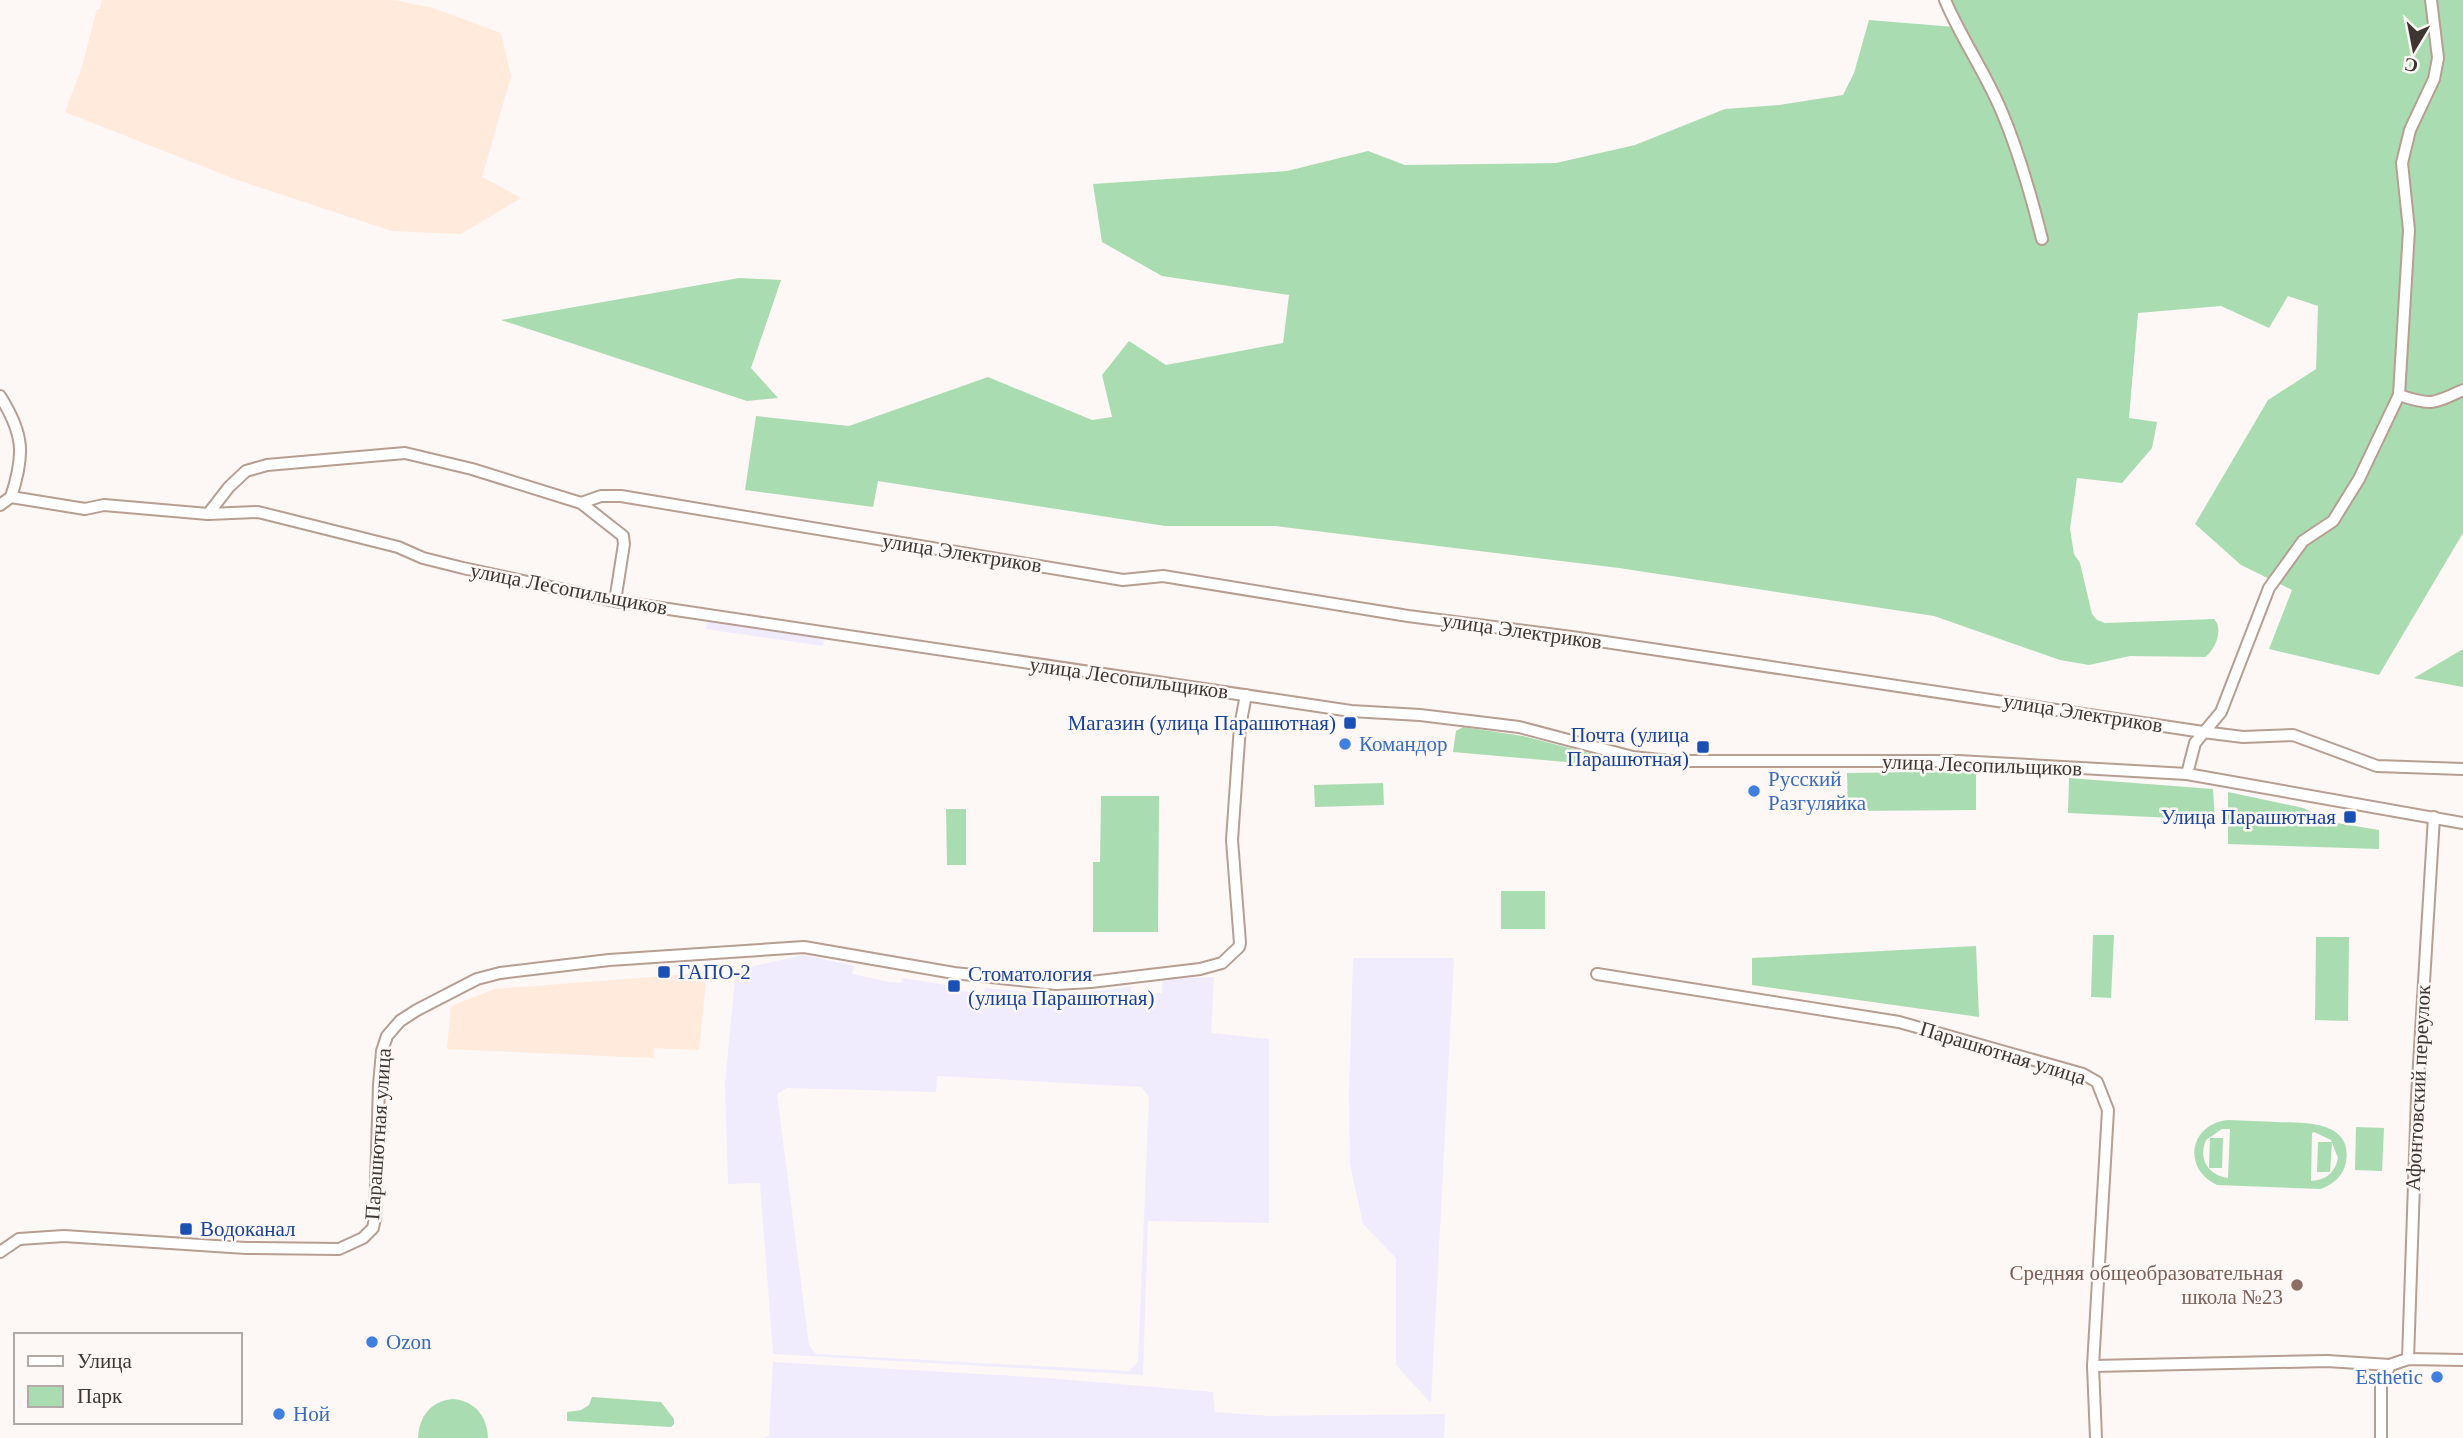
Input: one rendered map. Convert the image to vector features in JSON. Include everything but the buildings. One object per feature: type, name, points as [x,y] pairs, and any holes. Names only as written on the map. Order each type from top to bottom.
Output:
[{"type":"street","points":[[1945,0],[1956,27],[2001,109],[2022,162],[2042,239]]},
{"type":"street","points":[[2187,774],[2195,743],[2221,712],[2270,588],[2303,541],[2333,521],[2359,479],[2399,395],[2409,230],[2402,163],[2410,130],[2434,79],[2438,58],[2431,0]]},
{"type":"street","points":[[2399,395],[2422,403],[2437,403],[2463,390]]},
{"type":"street","points":[[0,396],[12,415],[21,453],[11,497],[0,505]]},
{"type":"street","points":[[208,514],[229,487],[246,471],[267,465],[405,453],[472,469],[581,503],[623,536],[615,601]]},
{"type":"street","name":"улица Электриков","points":[[581,503],[601,496],[621,496],[1123,580],[1163,576],[1408,616],[1704,656],[2203,732],[2243,737],[2292,735],[2377,766],[2463,769]]},
{"type":"street","name":"улица Лесопильщиков","points":[[11,497],[85,509],[104,505],[208,514],[258,512],[398,547],[423,558],[463,568],[615,601],[1351,711],[1420,715],[1519,727],[1633,757],[1669,761],[1958,761],[2187,774],[2463,823]]},
{"type":"street","name":"Парашютная улица","points":[[0,1252],[19,1239],[64,1236],[296,1249],[339,1249],[352,1244],[373,1228],[375,1217],[379,1085],[382,1051],[387,1036],[400,1021],[439,997],[477,979],[500,973],[609,960],[804,947],[943,972],[1056,984],[1200,969],[1222,963],[1239,947],[1240,930],[1232,840],[1240,726],[1246,695]]},
{"type":"street","name":"Афонтовский переулок","points":[[2408,1359],[2417,1097],[2434,817]]},
{"type":"street","name":"Парашютная улица","points":[[1598,974],[1899,1022],[2039,1060],[2083,1074],[2097,1082],[2108,1110],[2093,1366],[2096,1438]]},
{"type":"street","points":[[2093,1366],[2327,1361],[2390,1365],[2408,1359],[2463,1360]]},
{"type":"street","points":[[2381,1438],[2381,1384],[2390,1365]]},
{"type":"shaded area","points":[[102,0],[394,0],[433,8],[501,33],[511,76],[482,177],[521,198],[461,234],[392,231],[240,181],[65,112]]},
{"type":"shaded area","points":[[707,621],[824,639],[823,646],[706,629]]},
{"type":"shaded area","points":[[803,955],[854,966],[852,974],[889,982],[901,983],[902,978],[946,985],[950,990],[984,993],[985,988],[1060,995],[1131,987],[1131,993],[1162,993],[1163,979],[1214,977],[1211,1033],[1269,1039],[1269,1223],[1148,1221],[1143,1375],[773,1354],[760,1183],[728,1184],[725,1083],[736,970]],"holes":[[[937,1076],[1141,1087],[1149,1097],[1138,1362],[1129,1371],[816,1354],[809,1345],[777,1094],[787,1088],[936,1092]]]},
{"type":"shaded area","points":[[1353,958],[1454,958],[1431,1403],[1396,1365],[1396,1258],[1363,1224],[1350,1164]]},
{"type":"shaded area","points":[[704,973],[706,980],[699,1050],[654,1048],[653,1058],[447,1049],[451,1006],[495,989]]},
{"type":"shaded area","points":[[773,1362],[1047,1378],[1213,1392],[1215,1412],[1268,1416],[1445,1414],[1444,1438],[765,1438],[769,1435]]},
{"type":"green space","points":[[1940,0],[2463,0],[2463,533],[2379,675],[2269,649],[2292,590],[2241,565],[2195,524],[2268,400],[2316,369],[2318,306],[2288,296],[2269,328],[2221,306],[2138,313],[2129,418],[2157,422],[2152,448],[2122,483],[2077,478],[2070,529],[2074,554],[2080,563],[2092,614],[2105,623],[2214,619],[2218,628],[2217,639],[2205,657],[2130,656],[2089,665],[2060,660],[1934,616],[1619,568],[1275,526],[1165,526],[878,481],[873,507],[745,490],[756,416],[849,426],[988,377],[1092,420],[1112,417],[1102,375],[1129,341],[1166,365],[1283,343],[1289,295],[1162,276],[1102,242],[1093,184],[1287,171],[1368,151],[1405,165],[1556,163],[1635,145],[1725,109],[1779,105],[1843,95],[1854,73],[1869,20],[1955,27]]},
{"type":"green space","points":[[739,278],[781,280],[751,368],[778,398],[747,401],[501,320]]},
{"type":"green space","points":[[2463,649],[2463,687],[2414,678]]},
{"type":"green space","points":[[1463,727],[1523,736],[1612,759],[1611,766],[1453,752],[1456,731]]},
{"type":"green space","points":[[1976,771],[1976,810],[1848,811],[1847,773]]},
{"type":"green space","points":[[2069,778],[2213,789],[2215,820],[2068,813]]},
{"type":"green space","points":[[1383,783],[1384,805],[1315,807],[1314,785]]},
{"type":"green space","points":[[2228,792],[2303,808],[2337,823],[2379,830],[2379,849],[2228,844]]},
{"type":"green space","points":[[1101,796],[1159,796],[1158,932],[1093,932],[1093,862],[1100,862]]},
{"type":"green space","points":[[946,809],[966,809],[966,865],[947,865]]},
{"type":"green space","points":[[1501,891],[1545,891],[1545,929],[1501,929]]},
{"type":"green space","points":[[2093,935],[2114,935],[2111,998],[2091,997]]},
{"type":"green space","points":[[2316,937],[2349,937],[2348,1021],[2315,1020]]},
{"type":"green space","points":[[1976,946],[1979,1017],[1752,985],[1752,958]]},
{"type":"green space","points":[[2228,1120],[2300,1123],[2324,1127],[2342,1138],[2346,1148],[2345,1167],[2337,1179],[2321,1189],[2217,1185],[2198,1169],[2195,1158],[2198,1138],[2215,1123]],"holes":[[[2222,1129],[2230,1129],[2228,1178],[2210,1170],[2203,1154],[2206,1140]],[[2314,1132],[2331,1140],[2338,1158],[2329,1175],[2311,1181]]]},
{"type":"green space","points":[[2356,1127],[2384,1128],[2382,1171],[2355,1170]]},
{"type":"green space","points":[[2210,1138],[2223,1138],[2222,1168],[2209,1168]]},
{"type":"green space","points":[[2318,1142],[2332,1142],[2330,1172],[2317,1172]]},
{"type":"green space","points":[[592,1397],[661,1402],[674,1419],[674,1424],[671,1427],[567,1421],[567,1412],[581,1410],[589,1405]]},
{"type":"green space","points":[[453,1399],[468,1403],[478,1411],[485,1423],[488,1438],[418,1438],[421,1423],[428,1411],[438,1403]]},
{"type":"place","name":"Магазин (улица Парашютная)","points":[[1350,723]]},
{"type":"place","name":"Командор","points":[[1345,744]]},
{"type":"place","name":"Почта (улица Парашютная)","points":[[1703,747]]},
{"type":"place","name":"Русский Разгуляйка","points":[[1754,791]]},
{"type":"place","name":"Улица Парашютная","points":[[2350,817]]},
{"type":"place","name":"ГАПО-2","points":[[664,972]]},
{"type":"place","name":"Стоматология (улица Парашютная)","points":[[954,986]]},
{"type":"place","name":"Водоканал","points":[[186,1229]]},
{"type":"place","name":"Средняя общеобразовательная школа №23","points":[[2297,1285]]},
{"type":"place","name":"Ozon","points":[[372,1342]]},
{"type":"place","name":"Esthetic","points":[[2437,1377]]},
{"type":"place","name":"Ной","points":[[279,1414]]}]
